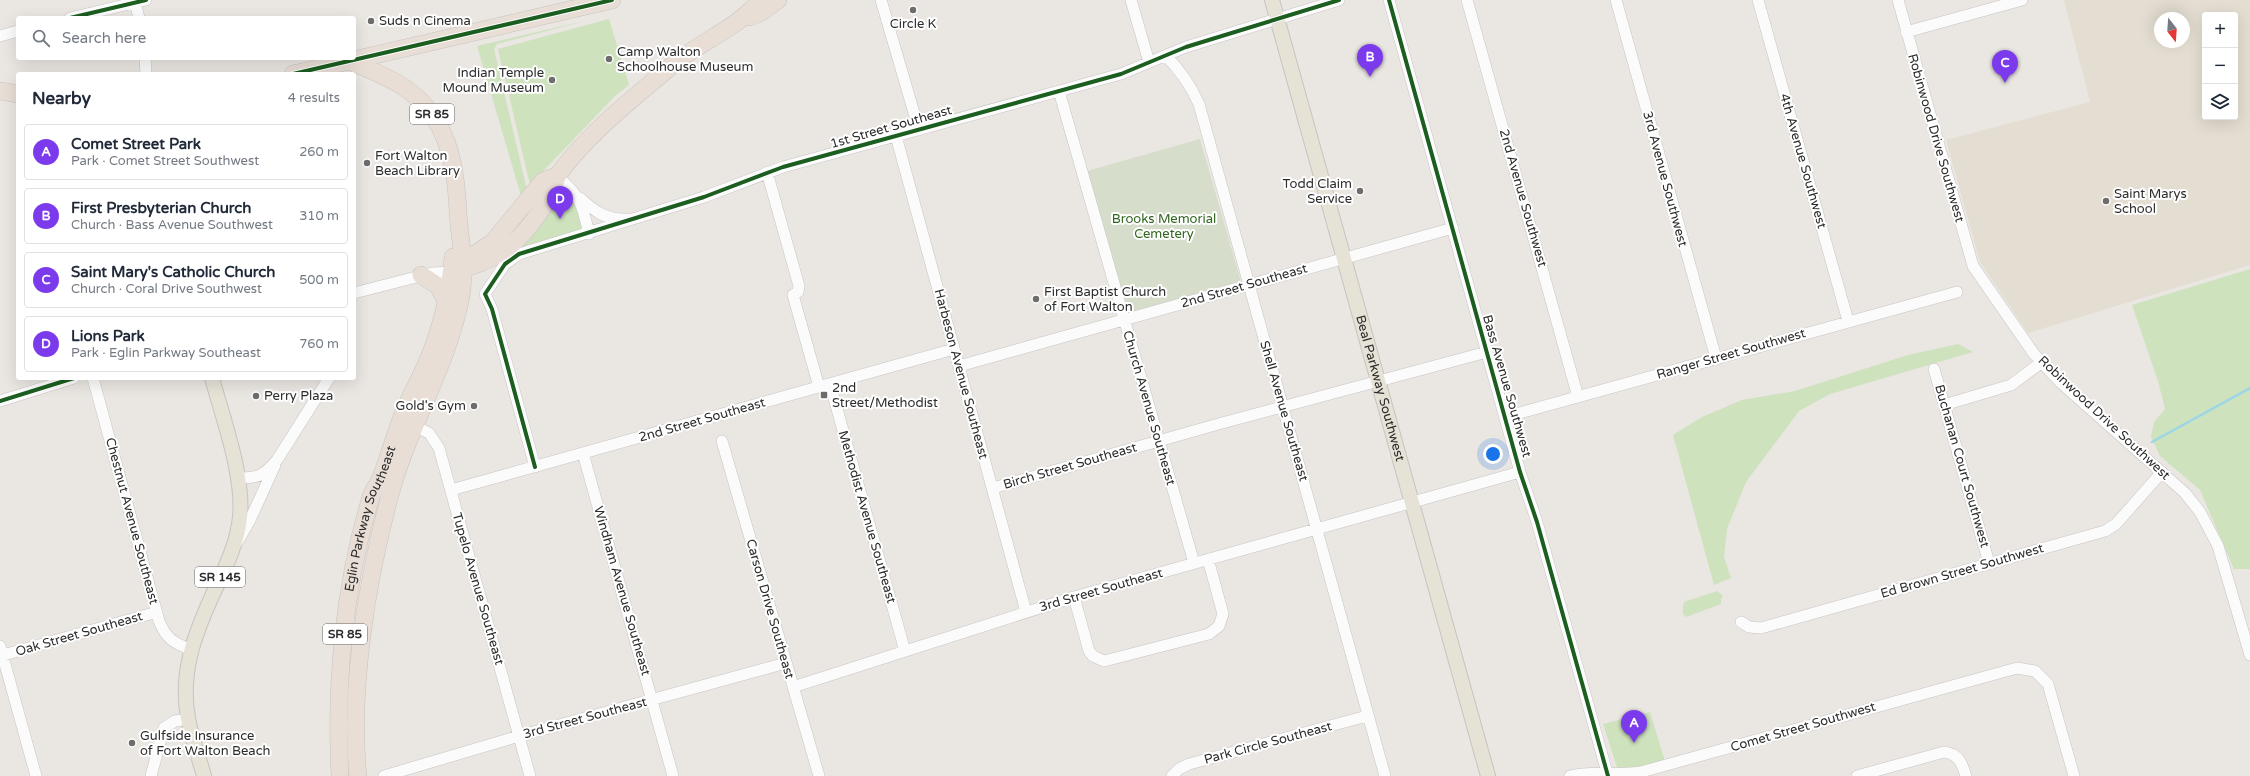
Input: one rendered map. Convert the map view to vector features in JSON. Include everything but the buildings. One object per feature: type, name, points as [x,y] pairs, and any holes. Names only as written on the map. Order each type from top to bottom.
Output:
[{"type":"highway","points":[[356,59],[612,0]]},
{"type":"highway","points":[[737,21],[746,0]]},
{"type":"highway","points":[[457,265],[484,263],[512,245],[554,190],[558,176],[581,148],[684,56],[752,10],[760,0]]},
{"type":"highway","points":[[737,21],[760,13],[778,0]]},
{"type":"highway","points":[[302,72],[353,60]]},
{"type":"highway","name":"SR 85","points":[[349,61],[406,88],[433,115],[441,128],[451,153],[457,188],[459,224]]},
{"type":"highway","points":[[0,83],[16,85]]},
{"type":"highway","points":[[0,91],[16,94]]},
{"type":"highway","points":[[457,265],[493,242],[543,181],[558,176]]},
{"type":"highway","points":[[459,224],[473,238],[484,243],[493,242]]},
{"type":"highway","name":"Eglin Parkway Southeast","points":[[340,776],[341,682],[352,582],[372,495],[407,423],[440,366],[452,332],[461,294],[453,247],[459,224]]},
{"type":"highway","name":"Eglin Parkway Southeast","points":[[358,776],[356,729],[358,683],[366,603],[407,423],[457,265]]},
{"type":"highway","points":[[426,274],[438,286],[446,300]]},
{"type":"main road","name":"Beal Parkway Southwest","points":[[1272,0],[1488,776]]},
{"type":"main road","name":"SR 145","points":[[204,776],[188,719],[186,675],[190,649],[235,545],[240,515],[238,478],[213,380]]},
{"type":"street","points":[[881,0],[919,130]]},
{"type":"street","points":[[1131,0],[1149,62]]},
{"type":"street","name":"1st Street Southeast","points":[[535,467],[492,309],[485,294],[510,258],[704,197],[767,172],[1121,74],[1166,56],[1339,0]]},
{"type":"street","name":"Bass Avenue Southwest","points":[[1389,0],[1520,472],[1537,522],[1607,775]]},
{"type":"street","name":"2nd Avenue Southwest","points":[[1467,0],[1578,396]]},
{"type":"street","name":"3rd Avenue Southwest","points":[[1616,0],[1716,358]]},
{"type":"street","name":"4th Avenue Southwest","points":[[1758,0],[1848,321]]},
{"type":"street","name":"Robinwood Drive Southwest","points":[[1898,0],[1973,266],[2042,362],[2061,382],[2185,493],[2200,512],[2216,539],[2250,655]]},
{"type":"street","points":[[1906,32],[2022,0]]},
{"type":"street","points":[[78,16],[141,1],[139,16]]},
{"type":"street","points":[[0,36],[16,32]]},
{"type":"street","name":"Shell Avenue Southeast","points":[[1166,56],[1181,70],[1189,82],[1199,104],[1385,776]]},
{"type":"street","points":[[145,60],[146,72]]},
{"type":"street","name":"Church Avenue Southeast","points":[[1059,91],[1194,563]]},
{"type":"street","name":"Harbeson Avenue Southeast","points":[[896,136],[1026,612]]},
{"type":"street","points":[[767,172],[799,286],[798,292],[793,295],[819,387]]},
{"type":"street","points":[[558,176],[601,215],[612,219],[631,219]]},
{"type":"street","points":[[578,195],[584,208],[589,234]]},
{"type":"street","name":"2nd Street Southeast","points":[[959,366],[1248,284],[1453,228]]},
{"type":"street","points":[[356,292],[457,265]]},
{"type":"street","name":"Ranger Street Southwest","points":[[1505,418],[1578,396],[1957,292]]},
{"type":"street","name":"2nd Street Southeast","points":[[450,490],[954,349]]},
{"type":"street","name":"Birch Street Southeast","points":[[992,488],[1282,406],[1487,352]]},
{"type":"street","points":[[1944,405],[2011,385],[2042,362]]},
{"type":"street","name":"Buchanan Court Southwest","points":[[1934,369],[1989,563]]},
{"type":"street","points":[[0,401],[68,380]]},
{"type":"street","name":"Chestnut Avenue Southeast","points":[[94,380],[163,631],[173,643],[190,649]]},
{"type":"street","points":[[238,478],[259,477],[267,472],[277,460],[328,380]]},
{"type":"street","name":"Methodist Avenue Southeast","points":[[830,384],[904,651]]},
{"type":"street","name":"Tupelo Avenue Southeast","points":[[407,423],[428,433],[434,439],[439,448],[530,776]]},
{"type":"street","name":"Carson Drive Southeast","points":[[722,441],[819,776]]},
{"type":"street","name":"Windham Avenue Southeast","points":[[583,453],[673,776]]},
{"type":"street","points":[[235,545],[264,493],[277,460]]},
{"type":"street","name":"3rd Street Southeast","points":[[793,687],[1074,597],[1520,472]]},
{"type":"street","name":"Ed Brown Street Southwest","points":[[1741,622],[1749,627],[1761,628],[2110,529],[2162,472]]},
{"type":"street","points":[[1074,597],[1089,651],[1093,656],[1104,661],[1209,634],[1220,626],[1223,614],[1208,559]]},
{"type":"street","name":"Oak Street Southeast","points":[[1,652],[157,612]]},
{"type":"street","points":[[1,652],[36,776]]},
{"type":"street","name":"3rd Street Southeast","points":[[384,776],[519,736],[786,663]]},
{"type":"street","name":"Comet Street Southwest","points":[[1570,776],[1597,772],[1607,775],[1617,775],[1642,772],[2013,668],[2026,668],[2035,671],[2044,679],[2051,691],[2074,776]]},
{"type":"street","name":"Park Circle Southeast","points":[[1172,776],[1179,769],[1190,764],[1368,716]]},
{"type":"street","points":[[150,776],[166,726],[188,719]]},
{"type":"street","points":[[1857,776],[1944,752],[1959,758],[1966,776]]},
{"type":"shaded area","name":"Saint Marys School","points":[[2064,0],[2250,0],[2250,265],[2028,333],[1980,262],[1946,140],[2090,102]]},
{"type":"green space","points":[[609,19],[629,85],[615,96],[530,185],[498,49]]},
{"type":"green space","points":[[589,20],[497,44],[494,49],[526,186],[531,187],[522,199],[477,46]]},
{"type":"green space","name":"Brooks Memorial Cemetery","points":[[1200,139],[1241,282],[1128,314],[1087,171]]},
{"type":"green space","points":[[559,191],[567,192],[576,200],[584,231],[520,251],[518,243]]},
{"type":"green space","points":[[2250,269],[2250,569],[2234,569],[2200,490],[2160,456],[2151,437],[2154,422],[2165,409],[2158,381],[2132,305]]},
{"type":"green space","points":[[1958,344],[1973,352],[1830,394],[1799,411],[1746,482],[1727,529],[1724,557],[1731,578],[1714,585],[1673,435],[1702,417],[1742,400],[1795,391],[1908,355]]},
{"type":"green space","points":[[1717,591],[1723,596],[1721,599],[1721,604],[1686,617],[1683,614],[1684,602]]},
{"type":"green space","points":[[1650,712],[1665,762],[1618,770],[1603,724]]},
{"type":"waterway","points":[[2152,442],[2250,388]]},
{"type":"cycle path","points":[[78,16],[146,0]]},
{"type":"cycle path","points":[[356,59],[612,0]]},
{"type":"cycle path","points":[[535,467],[492,309],[485,294],[505,264],[519,254],[704,197],[783,167],[1121,74],[1186,47],[1339,0]]},
{"type":"cycle path","points":[[1389,0],[1520,472],[1537,522],[1608,776]]},
{"type":"cycle path","points":[[302,72],[353,60]]},
{"type":"cycle path","points":[[0,401],[68,380]]},
{"type":"place","name":"Circle K","points":[[913,10]]},
{"type":"place","name":"Suds n Cinema","points":[[371,21]]},
{"type":"place","name":"Camp Walton Schoolhouse Museum","points":[[609,59]]},
{"type":"place","name":"First Presbyterian Church","points":[[1370,77]]},
{"type":"place","name":"Indian Temple Mound Museum","points":[[552,80]]},
{"type":"place","name":"Saint Mary's Catholic Church","points":[[2005,83]]},
{"type":"place","name":"Fort Walton Beach Library","points":[[367,163]]},
{"type":"place","name":"Todd Claim Service","points":[[1360,191]]},
{"type":"place","name":"Saint Marys School","points":[[2106,201]]},
{"type":"place","name":"Lions Park","points":[[560,219]]},
{"type":"place","name":"First Baptist Church of Fort Walton","points":[[1036,299]]},
{"type":"place","name":"2nd Street/Methodist","points":[[824,395]]},
{"type":"place","name":"Perry Plaza","points":[[256,396]]},
{"type":"place","name":"Gold's Gym","points":[[474,406]]},
{"type":"place","name":"Gulfside Insurance of Fort Walton Beach","points":[[132,743]]},
{"type":"place","name":"Comet Street Park","points":[[1634,743]]}]
